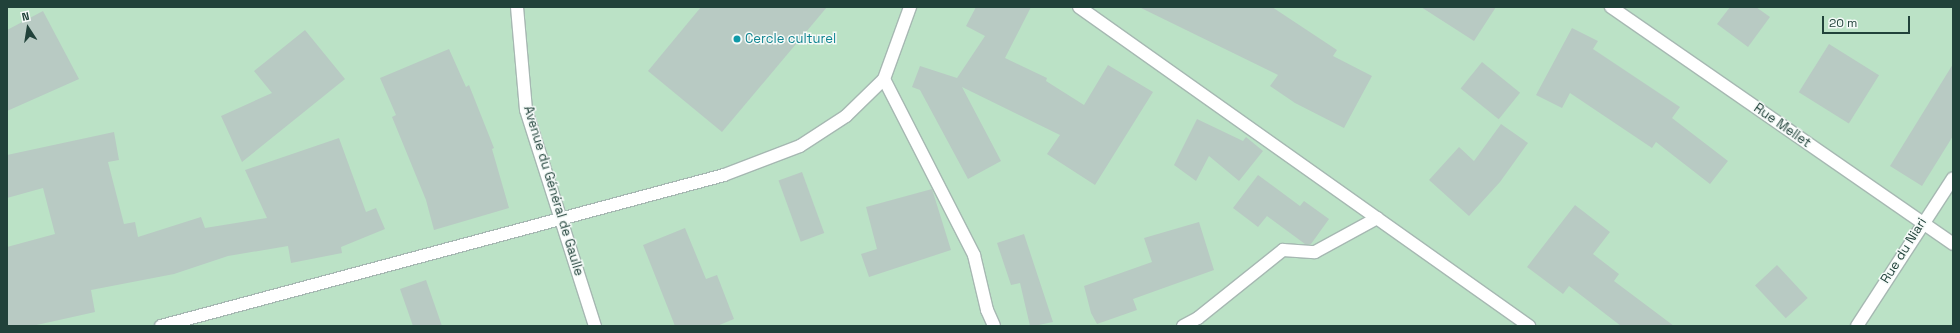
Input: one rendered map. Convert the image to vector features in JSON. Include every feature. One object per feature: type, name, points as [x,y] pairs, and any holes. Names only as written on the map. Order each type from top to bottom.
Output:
[{"type":"street","name":"Avenue du Général de Gaulle","points":[[517,7],[526,110],[595,326]]},
{"type":"street","points":[[161,326],[562,220],[724,175],[800,146],[846,116],[884,79],[910,7]]},
{"type":"street","points":[[1079,7],[1530,326]]},
{"type":"street","name":"Rue Mellet","points":[[1611,7],[1953,244]]},
{"type":"street","points":[[884,79],[974,256],[987,310],[994,326]]},
{"type":"street","name":"Rue du Niari","points":[[1857,326],[1922,223],[1953,178]]},
{"type":"street","points":[[1183,326],[1198,318],[1283,250],[1315,252],[1377,218]]},
{"type":"green space","points":[[7,7],[1953,7],[1953,326],[7,326]]},
{"type":"building","name":"Cercle culturel","points":[[701,7],[827,7],[722,132],[648,71]]},
{"type":"building","points":[[976,7],[1031,7],[1005,58],[1047,78],[1046,81],[1084,105],[1108,65],[1153,92],[1095,185],[1047,154],[1060,135],[962,87],[1001,161],[968,179],[920,90],[912,87],[920,66],[957,78],[985,36],[966,26]]},
{"type":"building","points":[[1139,7],[1272,7],[1337,50],[1333,56],[1372,76],[1344,128],[1295,103],[1270,86],[1278,75]]},
{"type":"building","points":[[1421,7],[1496,7],[1474,41]]},
{"type":"building","points":[[1730,7],[1756,7],[1770,17],[1748,47],[1717,24]]},
{"type":"building","points":[[43,11],[79,79],[7,111],[7,30]]},
{"type":"building","points":[[1572,28],[1598,41],[1593,49],[1680,107],[1672,118],[1728,161],[1710,184],[1656,142],[1652,148],[1570,93],[1562,108],[1536,95]]},
{"type":"building","points":[[305,30],[345,79],[242,162],[221,116],[272,93],[254,71]]},
{"type":"building","points":[[1829,44],[1879,75],[1849,124],[1799,92]]},
{"type":"building","points":[[449,49],[466,87],[469,85],[494,148],[492,149],[509,208],[434,230],[426,200],[392,117],[396,115],[380,78]]},
{"type":"building","points":[[1482,62],[1520,93],[1499,119],[1461,88]]},
{"type":"building","points":[[1953,64],[1953,136],[1922,186],[1890,166]]},
{"type":"building","points":[[1197,119],[1243,141],[1246,137],[1263,151],[1239,181],[1209,156],[1196,181],[1174,165]]},
{"type":"building","points":[[1501,124],[1528,143],[1500,182],[1469,216],[1429,180],[1459,147],[1474,161]]},
{"type":"building","points":[[114,132],[119,160],[108,162],[124,224],[135,222],[138,237],[201,217],[205,228],[267,218],[245,170],[339,138],[366,212],[376,208],[385,229],[341,247],[342,253],[291,263],[288,246],[228,256],[174,274],[91,290],[95,312],[32,326],[7,326],[7,247],[55,234],[43,188],[7,198],[7,155]]},
{"type":"building","points":[[802,172],[824,233],[801,242],[779,181]]},
{"type":"building","points":[[1258,175],[1300,206],[1304,201],[1329,219],[1311,244],[1305,244],[1267,216],[1258,227],[1233,208]]},
{"type":"building","points":[[932,189],[951,250],[869,277],[861,254],[877,249],[866,207]]},
{"type":"building","points":[[1575,205],[1610,232],[1593,254],[1619,274],[1614,281],[1674,326],[1621,326],[1569,286],[1563,294],[1527,267]]},
{"type":"building","points":[[1199,222],[1214,270],[1133,299],[1137,310],[1097,324],[1091,313],[1084,286],[1152,262],[1144,238]]},
{"type":"building","points":[[685,228],[706,279],[717,275],[734,319],[717,326],[675,326],[643,245]]},
{"type":"building","points":[[1024,234],[1053,322],[1030,326],[1020,283],[1011,285],[997,243]]},
{"type":"building","points":[[1777,265],[1808,298],[1786,318],[1755,285]]},
{"type":"building","points":[[426,280],[442,326],[413,326],[400,289]]},
{"type":"place","name":"Cercle culturel","points":[[737,39]]}]
